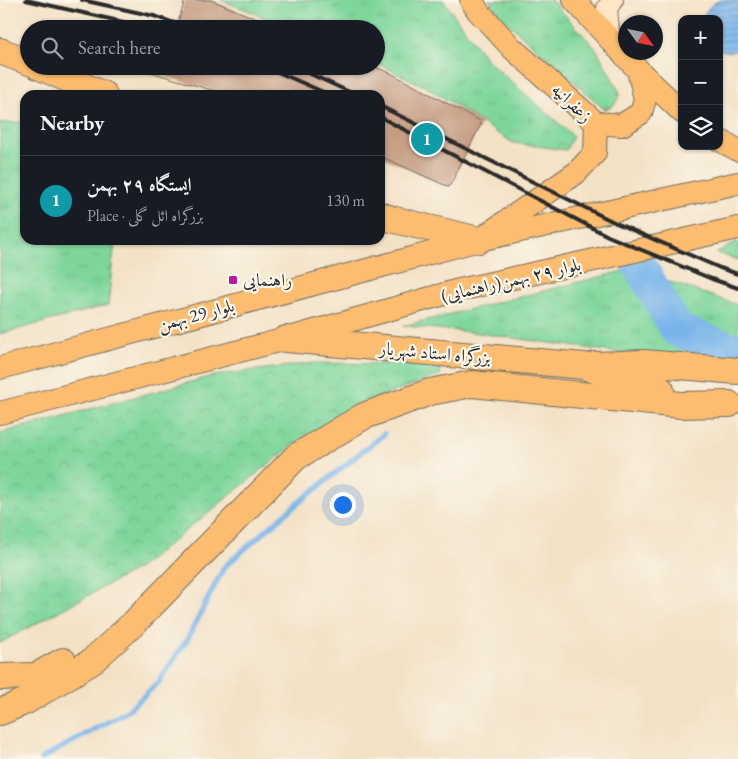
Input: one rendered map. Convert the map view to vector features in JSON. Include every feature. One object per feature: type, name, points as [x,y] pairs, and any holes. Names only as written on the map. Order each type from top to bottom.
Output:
[{"type":"highway","points":[[0,51],[20,59]]},
{"type":"highway","points":[[58,75],[93,90]]},
{"type":"highway","points":[[385,217],[479,240]]},
{"type":"highway","name":"بزرگراه استاد شهریار","points":[[286,339],[584,366],[644,363],[738,371]]},
{"type":"highway","name":"بزرگراه استاد شهریار","points":[[584,366],[638,386],[733,404]]},
{"type":"highway","points":[[0,712],[26,701],[91,662],[134,623],[296,457],[364,416],[430,392],[472,384],[681,405],[733,404]]},
{"type":"highway","points":[[0,677],[36,676],[134,623]]},
{"type":"main road","name":"زعفرانیه","points":[[471,0],[512,48],[596,123],[595,153],[576,174],[479,240]]},
{"type":"main road","points":[[574,0],[637,69],[678,108]]},
{"type":"main road","points":[[596,123],[622,125],[641,113],[646,99],[637,69]]},
{"type":"main road","points":[[723,142],[738,150]]},
{"type":"main road","points":[[479,240],[738,183]]},
{"type":"main road","name":"بلوار ٢٩ بهمن(راهنمایی)","points":[[286,339],[455,291],[738,228]]},
{"type":"main road","name":"بلوار 29 بهمن","points":[[0,368],[479,240]]},
{"type":"main road","points":[[0,413],[286,339]]},
{"type":"street","points":[[610,40],[607,8],[613,0]]},
{"type":"green space","points":[[221,0],[443,0],[487,60],[573,136],[566,150],[513,143],[430,89],[385,67],[385,20],[271,20]]},
{"type":"green space","points":[[489,0],[551,0],[597,50],[620,93],[615,104],[604,109],[501,17]]},
{"type":"green space","points":[[20,122],[20,245],[114,245],[108,305],[0,334],[0,123]]},
{"type":"green space","points":[[738,242],[738,260],[717,253]]},
{"type":"green space","points":[[643,266],[670,282],[738,305],[738,367],[664,359],[471,332],[403,326]]},
{"type":"green space","points":[[313,363],[440,364],[440,375],[363,403],[293,445],[139,568],[0,643],[0,433],[217,375]]},
{"type":"water","points":[[720,0],[738,0],[738,50],[731,52],[723,51],[723,15],[705,15],[709,7]]},
{"type":"building","points":[[185,0],[211,0],[259,20],[179,20]]},
{"type":"building","points":[[385,71],[482,122],[449,187],[385,158],[385,90],[211,90],[161,75],[385,75]]},
{"type":"waterway","points":[[638,263],[677,330],[729,349],[738,349]]},
{"type":"waterway","points":[[41,759],[126,712],[159,682],[188,638],[224,567],[292,508],[384,434]]},
{"type":"railway","points":[[26,0],[114,20]]},
{"type":"railway","points":[[82,0],[165,20]]},
{"type":"railway","points":[[284,75],[319,90]]},
{"type":"railway","points":[[313,75],[345,90]]},
{"type":"railway","points":[[385,108],[616,223],[738,274]]},
{"type":"railway","points":[[385,120],[608,236],[738,288]]},
{"type":"place","name":"ایستگاه ۲۹ بهمن","points":[[427,139]]},
{"type":"place","name":"راهنمایی","points":[[233,280]]}]
